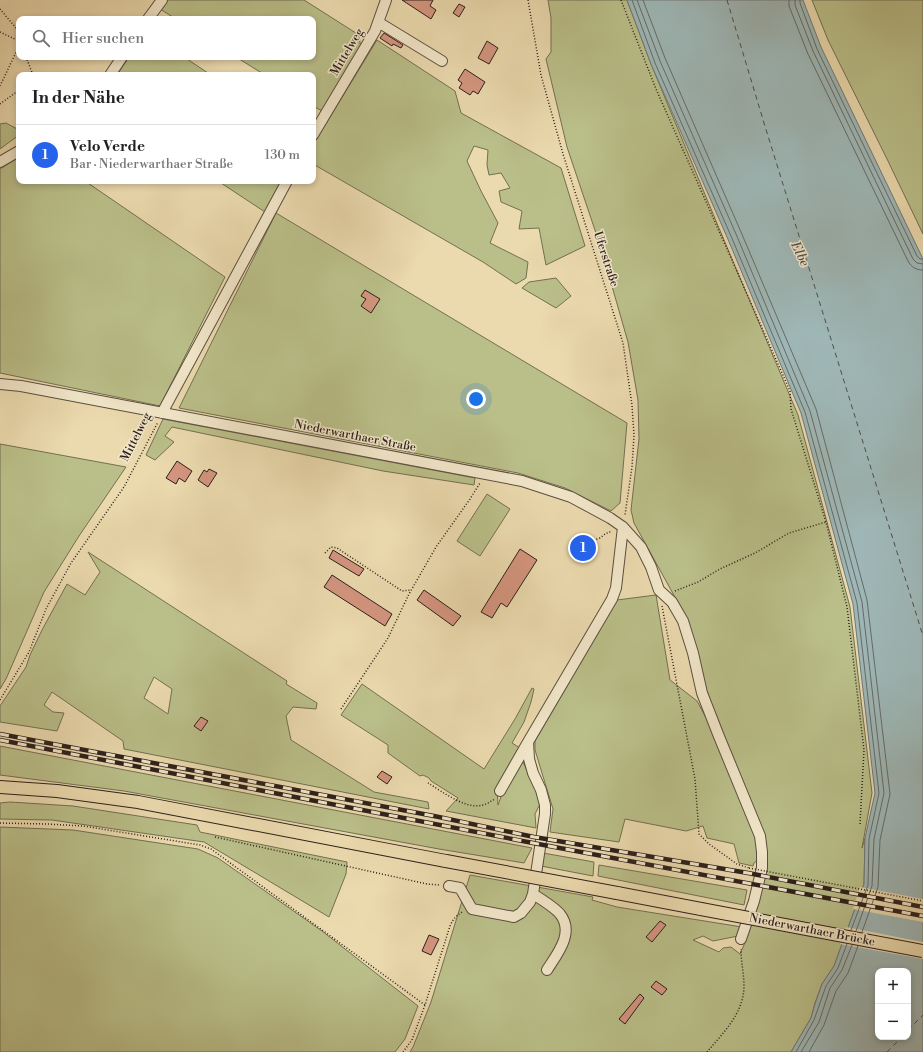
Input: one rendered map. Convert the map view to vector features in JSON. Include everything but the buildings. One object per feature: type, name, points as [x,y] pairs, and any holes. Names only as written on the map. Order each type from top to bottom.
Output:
[{"type":"main road","name":"Niederwarthaer Brücke","points":[[0,787],[57,790],[138,802],[923,951]]},
{"type":"street","points":[[150,16],[162,0]]},
{"type":"street","name":"Mittelweg","points":[[316,130],[375,31],[386,0]]},
{"type":"street","points":[[378,22],[442,61]]},
{"type":"street","points":[[112,72],[120,60]]},
{"type":"street","points":[[0,162],[16,153]]},
{"type":"street","name":"Mittelweg","points":[[162,413],[285,184]]},
{"type":"street","name":"Niederwarthaer Straße","points":[[0,384],[21,386],[522,481],[571,497],[593,508],[623,527],[641,547],[662,592],[672,602],[683,621],[693,653],[702,693],[760,836],[762,868],[754,901],[741,939]]},
{"type":"street","points":[[500,791],[612,600],[616,588],[623,527]]},
{"type":"street","points":[[449,886],[460,888],[472,909],[514,917],[521,913],[530,902],[533,894],[536,867],[543,832],[545,805],[529,759],[528,742]]},
{"type":"street","points":[[533,894],[560,914],[566,923],[566,934],[563,944],[547,970]]},
{"type":"path","name":"Uferstraße","points":[[528,0],[541,75],[563,154],[623,343],[632,405],[634,435],[632,467],[623,527]]},
{"type":"path","points":[[621,0],[656,89],[790,391],[791,409],[826,522],[847,607],[864,750],[860,824]]},
{"type":"path","points":[[0,9],[16,28]]},
{"type":"path","points":[[0,32],[16,40]]},
{"type":"path","points":[[0,86],[16,52]]},
{"type":"path","points":[[27,60],[32,72]]},
{"type":"path","points":[[0,104],[16,92]]},
{"type":"path","name":"Mittelweg","points":[[0,700],[29,652],[46,608],[71,562],[124,487],[162,413]]},
{"type":"path","points":[[341,709],[388,638],[411,590],[436,547],[486,474]]},
{"type":"path","points":[[826,522],[789,533],[755,553],[720,569],[698,582],[662,592],[695,779],[698,834],[709,844],[737,864],[749,868],[923,901]]},
{"type":"path","points":[[586,543],[600,538],[611,531]]},
{"type":"path","points":[[325,553],[331,547],[337,548],[402,591],[411,590]]},
{"type":"path","points":[[428,783],[470,806],[483,805],[496,799],[500,791]]},
{"type":"path","points":[[0,823],[83,826],[211,849],[425,1005]]},
{"type":"path","points":[[215,836],[419,882],[449,886]]},
{"type":"path","points":[[404,1051],[412,1040],[425,1005],[450,926],[457,915],[472,909]]},
{"type":"path","points":[[707,1052],[731,1023],[740,1008],[744,985],[740,960],[741,939]]},
{"type":"green space","points":[[167,0],[304,0],[359,35],[361,50],[324,112],[316,108],[316,72],[260,72],[241,60],[316,60],[316,16],[171,16],[160,9]]},
{"type":"green space","points":[[548,0],[627,0],[651,64],[798,415],[850,607],[872,793],[862,848],[865,838],[864,884],[834,966],[822,984],[811,1018],[791,1052],[410,1052],[431,1002],[470,875],[593,897],[592,900],[617,907],[742,927],[738,936],[713,941],[703,936],[693,940],[719,952],[723,948],[731,947],[740,954],[744,945],[767,861],[765,836],[704,687],[687,619],[634,523],[631,510],[639,439],[638,400],[628,342],[601,248],[567,147],[546,59],[551,52],[551,18]]},
{"type":"green space","points":[[812,0],[923,0],[923,234],[828,40]]},
{"type":"green space","points":[[377,40],[455,91],[461,113],[561,168],[585,246],[546,265],[539,228],[519,229],[522,211],[501,202],[499,191],[510,188],[501,173],[489,175],[487,165],[488,150],[474,146],[467,161],[498,223],[490,243],[528,262],[526,278],[516,284],[483,262],[316,166],[316,140]]},
{"type":"green space","points":[[127,60],[188,60],[206,72],[119,72]]},
{"type":"green space","points":[[6,123],[16,128],[16,137],[0,149],[0,124]]},
{"type":"green space","points":[[16,159],[16,184],[89,184],[225,277],[160,406],[0,373],[0,169]]},
{"type":"green space","points":[[223,184],[281,184],[265,212]]},
{"type":"green space","points":[[276,213],[627,423],[620,503],[611,511],[565,488],[518,473],[179,408]]},
{"type":"green space","points":[[556,278],[571,296],[556,308],[522,288],[529,282]]},
{"type":"green space","points":[[163,419],[475,478],[474,485],[383,471],[172,427],[165,436],[174,442],[155,460],[146,455]]},
{"type":"green space","points":[[0,444],[126,467],[79,536],[44,592],[6,679],[0,689]]},
{"type":"green space","points":[[487,494],[510,509],[480,556],[457,541]]},
{"type":"green space","points":[[88,552],[287,681],[286,684],[317,703],[316,709],[293,707],[286,716],[291,740],[374,792],[428,802],[429,809],[124,749],[123,741],[52,692],[44,705],[53,712],[64,713],[57,731],[0,722],[0,706],[26,667],[42,630],[67,584],[85,595],[100,572]],"holes":[[[154,677],[172,689],[168,714],[144,698]]]},
{"type":"green space","points":[[656,595],[670,680],[697,701],[711,727],[755,835],[759,859],[753,866],[739,863],[734,844],[707,838],[703,826],[686,831],[625,819],[619,842],[550,832],[553,809],[535,750],[535,741],[617,600]]},
{"type":"green space","points":[[362,684],[484,769],[532,688],[534,689],[524,722],[512,743],[520,748],[497,788],[498,805],[503,791],[523,756],[523,762],[536,790],[540,804],[535,814],[536,828],[446,811],[458,798],[431,781],[429,778],[423,775],[420,776],[388,753],[388,745],[341,715]]},
{"type":"green space","points":[[0,746],[532,848],[524,863],[439,849],[124,791],[0,775]]},
{"type":"green space","points":[[10,802],[73,806],[197,825],[200,832],[347,862],[346,874],[329,917],[204,842],[52,820],[0,819],[0,803]]},
{"type":"green space","points":[[0,827],[73,830],[198,849],[218,858],[322,931],[418,1006],[405,1039],[395,1052],[0,1052]]},
{"type":"green space","points":[[543,853],[594,862],[593,876],[541,866]]},
{"type":"green space","points":[[599,865],[747,890],[744,905],[598,876]]},
{"type":"water","name":"Elbe","points":[[627,0],[803,0],[821,47],[923,259],[923,1052],[791,1052],[811,1018],[822,984],[834,966],[864,884],[865,838],[875,793],[853,604],[801,413],[727,237],[651,64]]},
{"type":"pier","points":[[860,887],[923,899],[923,922],[853,909]]},
{"type":"pier","points":[[846,927],[923,942],[923,959],[840,944]]},
{"type":"ferry route","points":[[727,0],[923,636]]},
{"type":"ferry route","points":[[911,1027],[923,1015]]},
{"type":"ferry route","points":[[887,1052],[899,1040]]},
{"type":"railway","points":[[0,734],[434,816],[534,837],[748,873],[923,907]]},
{"type":"railway","points":[[0,740],[533,843],[923,916]]},
{"type":"place","name":"Velo Verde","points":[[583,548]]}]
